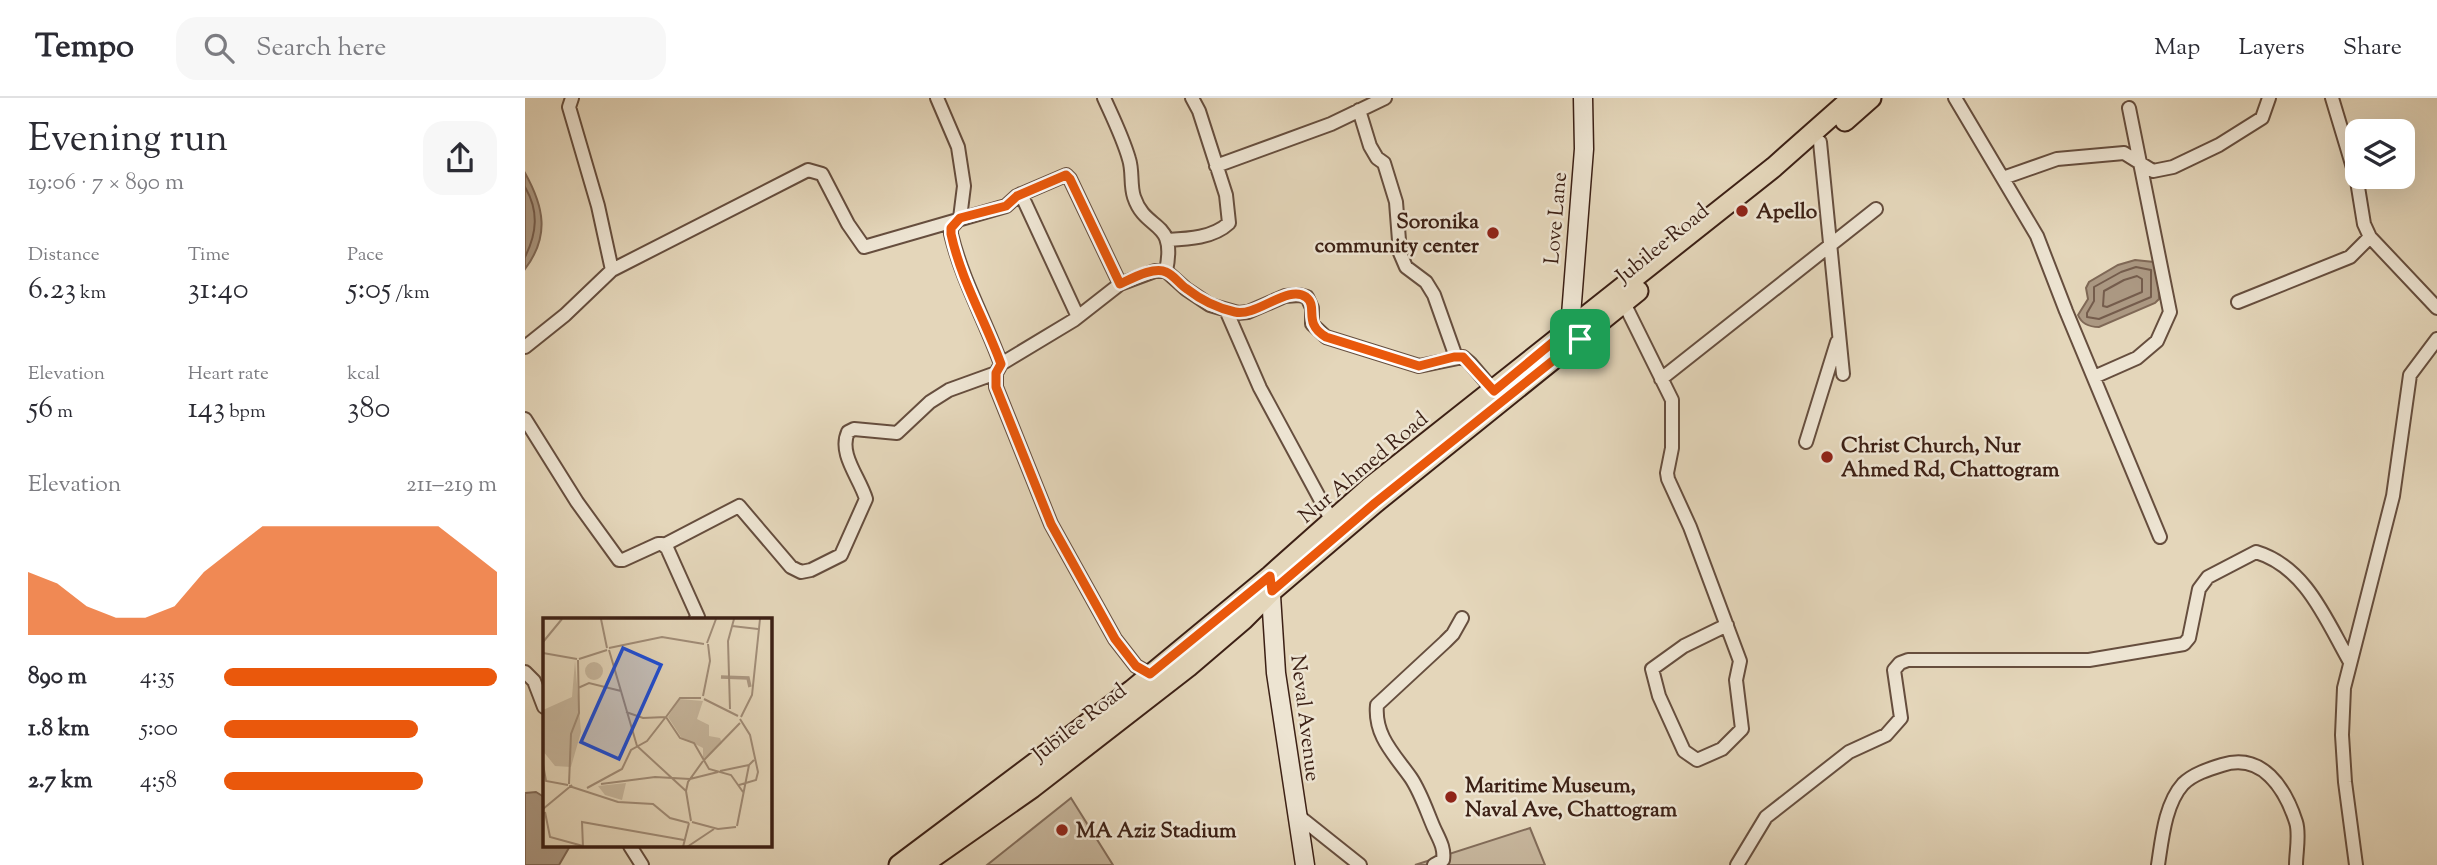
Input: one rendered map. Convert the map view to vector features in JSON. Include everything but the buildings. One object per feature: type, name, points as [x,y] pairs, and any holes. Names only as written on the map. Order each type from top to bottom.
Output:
[{"type":"main road","name":"Love Lane","points":[[1575,333],[1584,149],[1583,98]]},
{"type":"main road","name":"Nur Ahmed Road","points":[[899,865],[1271,584],[1332,521],[1369,488],[1494,391],[1575,333],[1774,167],[1852,98]]},
{"type":"main road","name":"Jubilee Road","points":[[922,865],[1032,788],[1188,667],[1243,620],[1271,584],[1375,503],[1575,333],[1624,303],[1871,98]]},
{"type":"main road","name":"Neval Avenue","points":[[1271,584],[1276,673],[1305,865]]},
{"type":"street","points":[[572,98],[569,107],[598,206],[612,270]]},
{"type":"street","points":[[937,98],[958,147],[964,186],[960,218],[951,228],[955,250],[967,285],[988,327],[998,368],[996,387],[1051,524],[1115,639],[1136,666],[1150,674]]},
{"type":"street","points":[[1104,98],[1130,162],[1137,205],[1160,227],[1167,240],[1170,252],[1166,271]]},
{"type":"street","points":[[1167,240],[1195,238],[1223,229],[1229,223],[1226,195],[1199,111],[1192,98]]},
{"type":"street","points":[[1216,166],[1331,124],[1385,98]]},
{"type":"street","points":[[1955,98],[2037,236],[2160,537]]},
{"type":"street","points":[[2003,178],[2057,159],[2124,153],[2153,171],[2173,167],[2219,145],[2262,118],[2269,98]]},
{"type":"street","points":[[2332,98],[2357,181],[2364,224],[2369,237],[2437,308]]},
{"type":"street","points":[[2094,377],[2137,358],[2157,341],[2170,312],[2129,108]]},
{"type":"street","points":[[1359,110],[1370,146],[1377,158],[1384,163],[1396,202],[1400,253],[1406,267],[1426,282],[1434,295],[1456,357]]},
{"type":"street","points":[[1820,142],[1843,374]]},
{"type":"street","points":[[525,347],[565,315],[612,270],[808,170],[823,174],[848,224],[864,247],[1006,206],[1021,194],[1062,176],[1068,176],[1120,284]]},
{"type":"street","points":[[1021,194],[1078,317]]},
{"type":"street","points":[[1661,379],[1875,209]]},
{"type":"street","points":[[2238,302],[2350,257],[2369,237]]},
{"type":"street","points":[[525,419],[577,502],[619,560],[658,544],[664,545],[739,506],[791,567],[801,572],[841,555],[866,499],[847,455],[844,443],[848,432],[853,429],[897,433],[930,402],[949,390],[998,368],[1078,317],[1120,284],[1155,271],[1166,271],[1210,305],[1238,313],[1248,312],[1285,296],[1299,295],[1310,302],[1312,324],[1326,337],[1419,366],[1463,357],[1494,391]]},
{"type":"street","points":[[1624,303],[1672,400],[1672,448],[1668,480],[1690,527],[1727,625],[1740,661],[1736,680],[1742,729],[1721,749],[1697,760],[1684,751],[1659,696],[1652,669],[1683,646],[1727,625]]},
{"type":"street","points":[[1226,310],[1260,388],[1332,521]]},
{"type":"street","points":[[1806,442],[1839,334]]},
{"type":"street","points":[[2356,865],[2345,782],[2342,735],[2344,688],[2393,496],[2410,375],[2437,339]]},
{"type":"street","points":[[664,545],[697,618]]},
{"type":"street","points":[[1737,865],[1766,817],[1849,752],[1886,735],[1901,718],[1894,670],[1900,663],[1908,660],[2089,660],[2184,644],[2189,638],[2199,589],[2203,582],[2256,552],[2279,561],[2303,582],[2350,662]]},
{"type":"street","points":[[1434,865],[1443,859],[1443,846],[1412,780],[1392,754],[1379,730],[1377,705],[1453,634],[1462,618]]},
{"type":"street","points":[[525,672],[534,681],[543,704]]},
{"type":"street","points":[[2158,865],[2164,827],[2183,784],[2203,771],[2240,761],[2253,763],[2280,787],[2297,825],[2296,865]]},
{"type":"street","points":[[1296,814],[1360,865]]},
{"type":"street","points":[[632,848],[642,865]]},
{"type":"shaded area","name":"MA Aziz Stadium","points":[[1071,798],[1113,865],[987,865]]},
{"type":"shaded area","points":[[1530,828],[1545,865],[1415,865]]},
{"type":"water","points":[[525,173],[537,198],[541,233],[533,257],[525,269]]},
{"type":"water","points":[[2135,260],[2154,262],[2158,266],[2159,299],[2099,327],[2084,323],[2078,315],[2088,299],[2086,288],[2089,282],[2118,265]]},
{"type":"water","points":[[536,792],[543,796],[543,848],[569,848],[559,865],[525,865],[525,793]]},
{"type":"place","name":"Apello","points":[[1742,211]]},
{"type":"place","name":"Soronika community center","points":[[1493,233]]},
{"type":"place","name":"Christ Church, Nur Ahmed Rd, Chattogram","points":[[1827,457]]},
{"type":"place","name":"Maritime Museum, Naval Ave, Chattogram","points":[[1451,797]]},
{"type":"place","name":"MA Aziz Stadium","points":[[1062,830]]},
{"type":"route","points":[[1066,175],[1120,284],[1155,271],[1166,271],[1210,305],[1238,313],[1248,312],[1285,296],[1299,295],[1310,302],[1312,324],[1326,337],[1419,366],[1463,357],[1494,391],[1570,328],[1580,339],[1375,503],[1272,591],[1270,576],[1150,674],[1136,666],[1115,639],[1051,524],[996,387],[996,373],[1001,364],[988,327],[967,285],[951,228],[960,218],[1006,206],[1017,196],[1066,175]]}]
